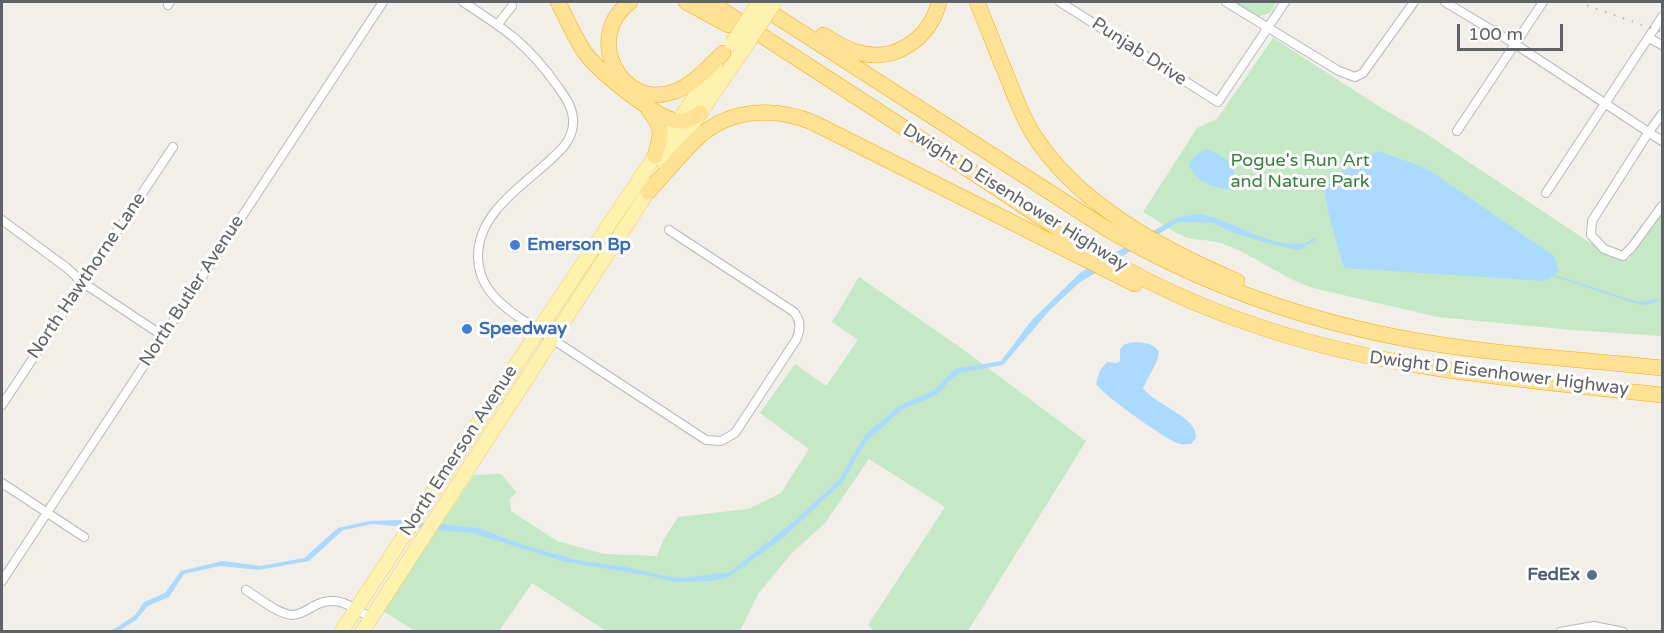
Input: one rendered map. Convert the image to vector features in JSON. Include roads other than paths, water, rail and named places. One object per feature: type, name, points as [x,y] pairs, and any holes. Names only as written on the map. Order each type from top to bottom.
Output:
[{"type":"highway","points":[[558,2],[583,50],[614,82],[670,120],[687,121],[700,113]]},
{"type":"highway","points":[[630,2],[613,20],[608,46],[616,70],[632,86],[654,94],[673,92],[694,80],[733,49]]},
{"type":"highway","points":[[686,2],[835,83]]},
{"type":"highway","name":"Dwight D Eisenhower Highway","points":[[710,2],[1086,246],[1148,289],[1326,347],[1395,363],[1662,395]]},
{"type":"highway","name":"Dwight D Eisenhower Highway","points":[[754,2],[1111,232],[1199,276],[1264,302],[1358,329],[1449,345],[1662,368]]},
{"type":"highway","points":[[759,2],[848,49],[876,55],[895,52],[917,40],[932,21],[939,2]]},
{"type":"highway","points":[[977,2],[1029,127],[1059,170],[1080,190],[1127,223],[1229,278],[1358,329]]},
{"type":"highway","points":[[644,104],[660,127],[660,138],[655,156]]},
{"type":"highway","points":[[648,192],[694,142],[712,127],[731,118],[751,113],[785,113],[814,123],[1072,253],[1124,274]]},
{"type":"main road","name":"North Emerson Avenue","points":[[341,632],[421,510],[648,192],[700,113],[759,2]]},
{"type":"main road","name":"North Emerson Avenue","points":[[362,632],[440,511],[655,156],[678,121],[733,49],[775,2]]},
{"type":"street","name":"North Butler Avenue","points":[[2,581],[383,2]]},
{"type":"street","points":[[463,2],[498,24],[526,46],[569,103],[573,120],[572,131],[566,144],[492,214],[482,231],[478,246],[479,266],[489,291],[506,308],[706,440],[721,441],[735,433],[796,340],[800,325],[794,312],[669,230]]},
{"type":"street","name":"Punjab Drive","points":[[1060,2],[1218,102],[1267,28]]},
{"type":"street","points":[[1226,2],[1339,71],[1355,77],[1363,73],[1414,2]]},
{"type":"street","points":[[1267,28],[1285,2]]},
{"type":"street","points":[[1445,2],[1515,44],[1662,141]]},
{"type":"street","points":[[1457,131],[1543,2]]},
{"type":"street","points":[[498,24],[512,6]]},
{"type":"street","points":[[1546,193],[1662,17]]},
{"type":"street","points":[[1648,38],[1662,45]]},
{"type":"street","points":[[1662,114],[1592,221],[1591,235],[1604,249],[1623,256],[1662,206]]},
{"type":"street","name":"North Hawthorne Lane","points":[[2,405],[173,147]]},
{"type":"street","points":[[2,220],[67,268],[82,282],[163,336]]},
{"type":"street","points":[[2,483],[84,537]]},
{"type":"street","points":[[246,590],[288,614],[300,613],[333,600],[344,602],[371,618]]},
{"type":"street","points":[[1560,632],[1594,626],[1623,632]]},
{"type":"water","points":[[1207,149],[1226,159],[1233,169],[1231,190],[1206,183],[1192,171],[1189,165],[1192,160]]},
{"type":"water","points":[[1378,151],[1426,168],[1554,256],[1559,271],[1554,275],[1638,302],[1662,298],[1662,300],[1644,305],[1638,304],[1552,276],[1546,281],[1344,268],[1330,219],[1323,183]]},
{"type":"water","points":[[1200,214],[1278,242],[1304,243],[1305,248],[1297,250],[1264,242],[1234,233],[1213,223],[1178,222],[1079,283],[1050,310],[1003,365],[960,373],[949,381],[937,395],[901,410],[865,443],[842,483],[784,537],[729,577],[710,581],[674,582],[565,562],[472,533],[373,524],[343,530],[309,561],[259,570],[220,566],[184,574],[169,597],[148,606],[136,620],[119,631],[107,632],[135,615],[144,602],[165,593],[181,571],[223,561],[261,566],[304,558],[338,528],[369,521],[400,520],[478,528],[524,545],[576,560],[626,567],[665,576],[682,578],[730,572],[794,521],[838,481],[866,434],[900,405],[933,391],[955,369],[1001,361],[1032,320],[1081,272],[1178,217]]},
{"type":"water","points":[[1135,342],[1152,345],[1159,352],[1157,361],[1143,388],[1190,424],[1196,438],[1191,444],[1179,444],[1160,433],[1121,406],[1096,384],[1100,370],[1107,362],[1120,361],[1120,349],[1125,344]]},
{"type":"waterway","points":[[1302,246],[1315,239]]},
{"type":"railway","points":[[1578,2],[1662,32]]},
{"type":"place","name":"Emerson Bp","points":[[515,245]]},
{"type":"place","name":"Speedway","points":[[467,329]]},
{"type":"place","name":"FedEx","points":[[1592,575]]},
{"type":"park label","name":"Pogue's Run Art and Nature Park","points":[[1300,171]]}]
